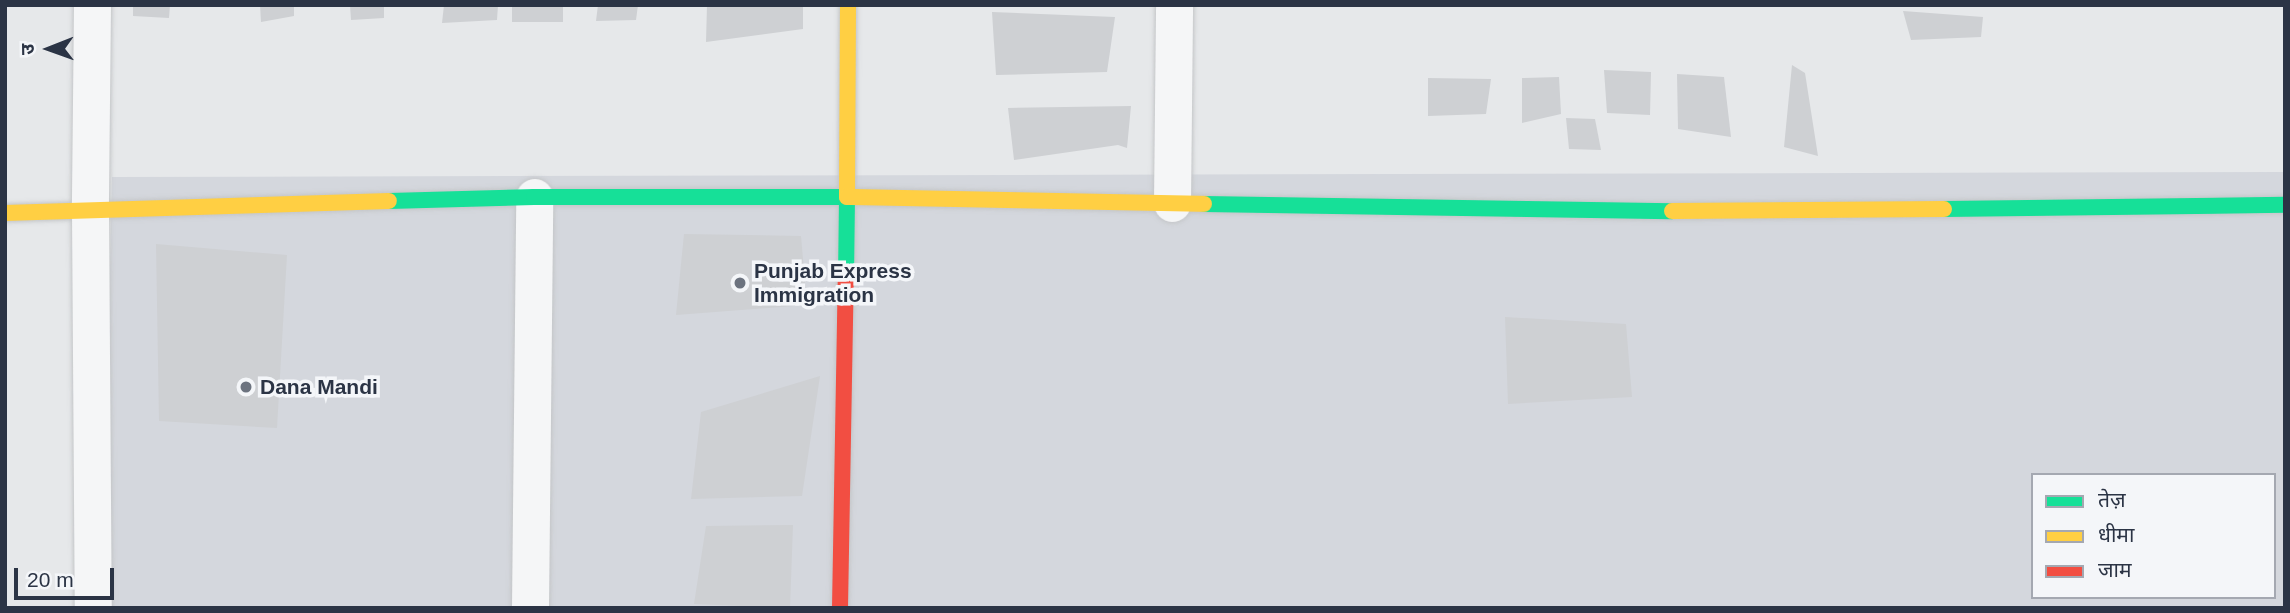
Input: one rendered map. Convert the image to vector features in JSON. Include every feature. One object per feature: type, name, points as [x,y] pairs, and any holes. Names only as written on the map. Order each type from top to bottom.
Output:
[{"type":"street","points":[[92,5],[90,212],[93,608]]},
{"type":"street","points":[[840,608],[848,5]]},
{"type":"street","points":[[1172,203],[1174,5]]},
{"type":"street","points":[[530,608],[534,197]]},
{"type":"street","points":[[5,213],[534,197],[847,197],[1604,212],[2285,205]]},
{"type":"shaded area","name":"Dana Mandi","points":[[2285,172],[2285,608],[103,608],[112,177]]},
{"type":"building","points":[[133,5],[170,5],[169,18],[133,16]]},
{"type":"building","points":[[260,5],[294,5],[294,16],[261,22]]},
{"type":"building","points":[[350,5],[384,5],[384,18],[351,20]]},
{"type":"building","points":[[444,5],[498,5],[497,20],[442,23]]},
{"type":"building","points":[[512,5],[563,5],[563,22],[512,22]]},
{"type":"building","points":[[598,5],[638,5],[636,20],[596,21]]},
{"type":"building","points":[[707,5],[803,5],[803,29],[706,42]]},
{"type":"building","points":[[1903,11],[1983,17],[1981,37],[1911,40]]},
{"type":"building","points":[[992,12],[1115,17],[1107,72],[996,75]]},
{"type":"building","points":[[1792,65],[1805,73],[1818,156],[1784,147]]},
{"type":"building","points":[[1604,70],[1651,72],[1650,115],[1607,113]]},
{"type":"building","points":[[1677,74],[1724,77],[1731,137],[1678,129]]},
{"type":"building","points":[[1559,77],[1561,114],[1522,123],[1522,78]]},
{"type":"building","points":[[1428,78],[1491,79],[1486,114],[1428,116]]},
{"type":"building","points":[[1131,106],[1127,148],[1118,145],[1014,160],[1008,108]]},
{"type":"building","points":[[1566,118],[1595,119],[1601,150],[1569,149]]},
{"type":"building","points":[[684,234],[801,236],[807,305],[676,315]]},
{"type":"building","points":[[156,244],[287,255],[277,428],[159,421]]},
{"type":"building","points":[[1505,317],[1626,324],[1632,397],[1508,404]]},
{"type":"building","points":[[820,376],[802,496],[691,499],[701,412]]},
{"type":"building","points":[[793,525],[790,608],[694,604],[706,526]]},
{"type":"traffic: fast","points":[[389,201],[534,197],[847,197],[846,277]]},
{"type":"traffic: fast","points":[[1204,204],[1672,211]]},
{"type":"traffic: fast","points":[[1944,209],[2285,205]]},
{"type":"traffic: slow","points":[[848,5],[847,197],[1204,204]]},
{"type":"traffic: slow","points":[[5,213],[389,201]]},
{"type":"traffic: slow","points":[[1672,211],[1944,209]]},
{"type":"traffic: jam","points":[[840,608],[846,277]]},
{"type":"place","name":"Punjab Express Immigration","points":[[740,283]]},
{"type":"place","name":"Dana Mandi","points":[[246,387]]}]
